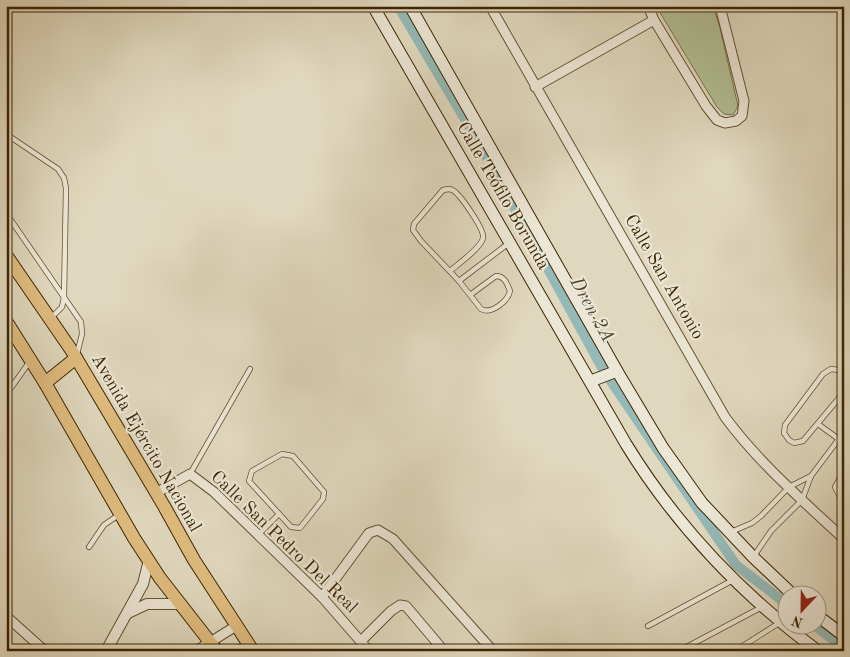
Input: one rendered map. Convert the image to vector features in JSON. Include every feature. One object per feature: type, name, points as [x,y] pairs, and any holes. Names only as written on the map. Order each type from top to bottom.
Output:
[{"type":"main road","name":"Calle Teófilo Borunda","points":[[373,6],[510,243],[594,380],[626,444],[653,486],[699,542],[734,579],[778,620]]},
{"type":"main road","name":"Calle Teófilo Borunda","points":[[410,6],[614,372],[676,468],[702,502],[753,557],[781,584]]},
{"type":"main road","name":"Avenida Ejército Nacional","points":[[6,255],[76,358],[194,560],[236,626],[246,649]]},
{"type":"main road","points":[[6,321],[45,383],[160,578],[213,646]]},
{"type":"main road","points":[[45,383],[76,358]]},
{"type":"main road","points":[[594,380],[614,372]]},
{"type":"main road","points":[[828,624],[844,636]]},
{"type":"main road","name":"Calle Teófilo Borunda","points":[[796,634],[818,651]]},
{"type":"street","name":"Calle San Antonio","points":[[490,6],[725,416],[740,437],[802,500],[844,539]]},
{"type":"street","points":[[648,6],[654,20],[712,115],[717,120],[725,123],[736,121],[742,116],[744,101],[720,6]]},
{"type":"street","points":[[535,87],[654,20]]},
{"type":"street","name":"Calle San Pedro Del Real","points":[[156,493],[190,474],[214,492],[322,597],[369,651]]},
{"type":"street","points":[[322,597],[369,533],[378,530],[393,539],[493,651]]},
{"type":"street","points":[[106,651],[143,584],[149,560]]},
{"type":"street","points":[[128,613],[147,604],[180,604]]},
{"type":"street","name":"Calle San Pedro Del Real","points":[[361,641],[400,604],[406,606],[444,651]]},
{"type":"street","points":[[6,616],[44,651]]},
{"type":"street","points":[[196,651],[213,646],[236,626]]},
{"type":"lane","points":[[7,136],[58,169],[64,178],[66,188],[64,297],[62,307],[50,319]]},
{"type":"lane","points":[[450,272],[477,247],[483,239],[483,234],[472,214],[454,191],[447,189],[443,190],[413,227],[421,241],[450,272],[459,281],[470,295],[482,309],[486,312],[508,298],[510,291],[505,280],[500,276],[496,276],[470,295]]},
{"type":"lane","points":[[6,213],[81,322],[82,334],[76,358]]},
{"type":"lane","points":[[459,281],[510,243]]},
{"type":"lane","points":[[6,346],[15,334]]},
{"type":"lane","points":[[6,395],[31,360]]},
{"type":"lane","points":[[190,474],[250,368]]},
{"type":"lane","points":[[844,374],[839,370],[831,369],[823,374],[785,425],[784,433],[789,440],[799,443],[804,441],[844,392]]},
{"type":"lane","points":[[818,424],[844,443]]},
{"type":"lane","points":[[753,557],[771,531],[802,500],[811,476],[844,432]]},
{"type":"lane","points":[[282,454],[290,455],[321,487],[325,496],[300,528],[291,527],[279,514],[249,481],[249,477],[252,471],[282,454]]},
{"type":"lane","points":[[844,471],[835,487],[839,495],[844,499]]},
{"type":"lane","points":[[730,533],[756,520],[789,487],[811,476]]},
{"type":"lane","points":[[89,547],[104,525],[121,514]]},
{"type":"lane","points":[[258,535],[279,514]]},
{"type":"lane","points":[[648,626],[734,579]]},
{"type":"lane","points":[[678,651],[763,606]]},
{"type":"lane","points":[[735,651],[778,623]]},
{"type":"green space","points":[[656,6],[713,6],[738,106],[733,115],[724,114],[717,107]]},
{"type":"waterway","name":"Dren 2A","points":[[398,6],[479,143],[604,371],[736,565],[778,597]]},
{"type":"waterway","name":"Dren 2A","points":[[826,634],[844,648]]}]
